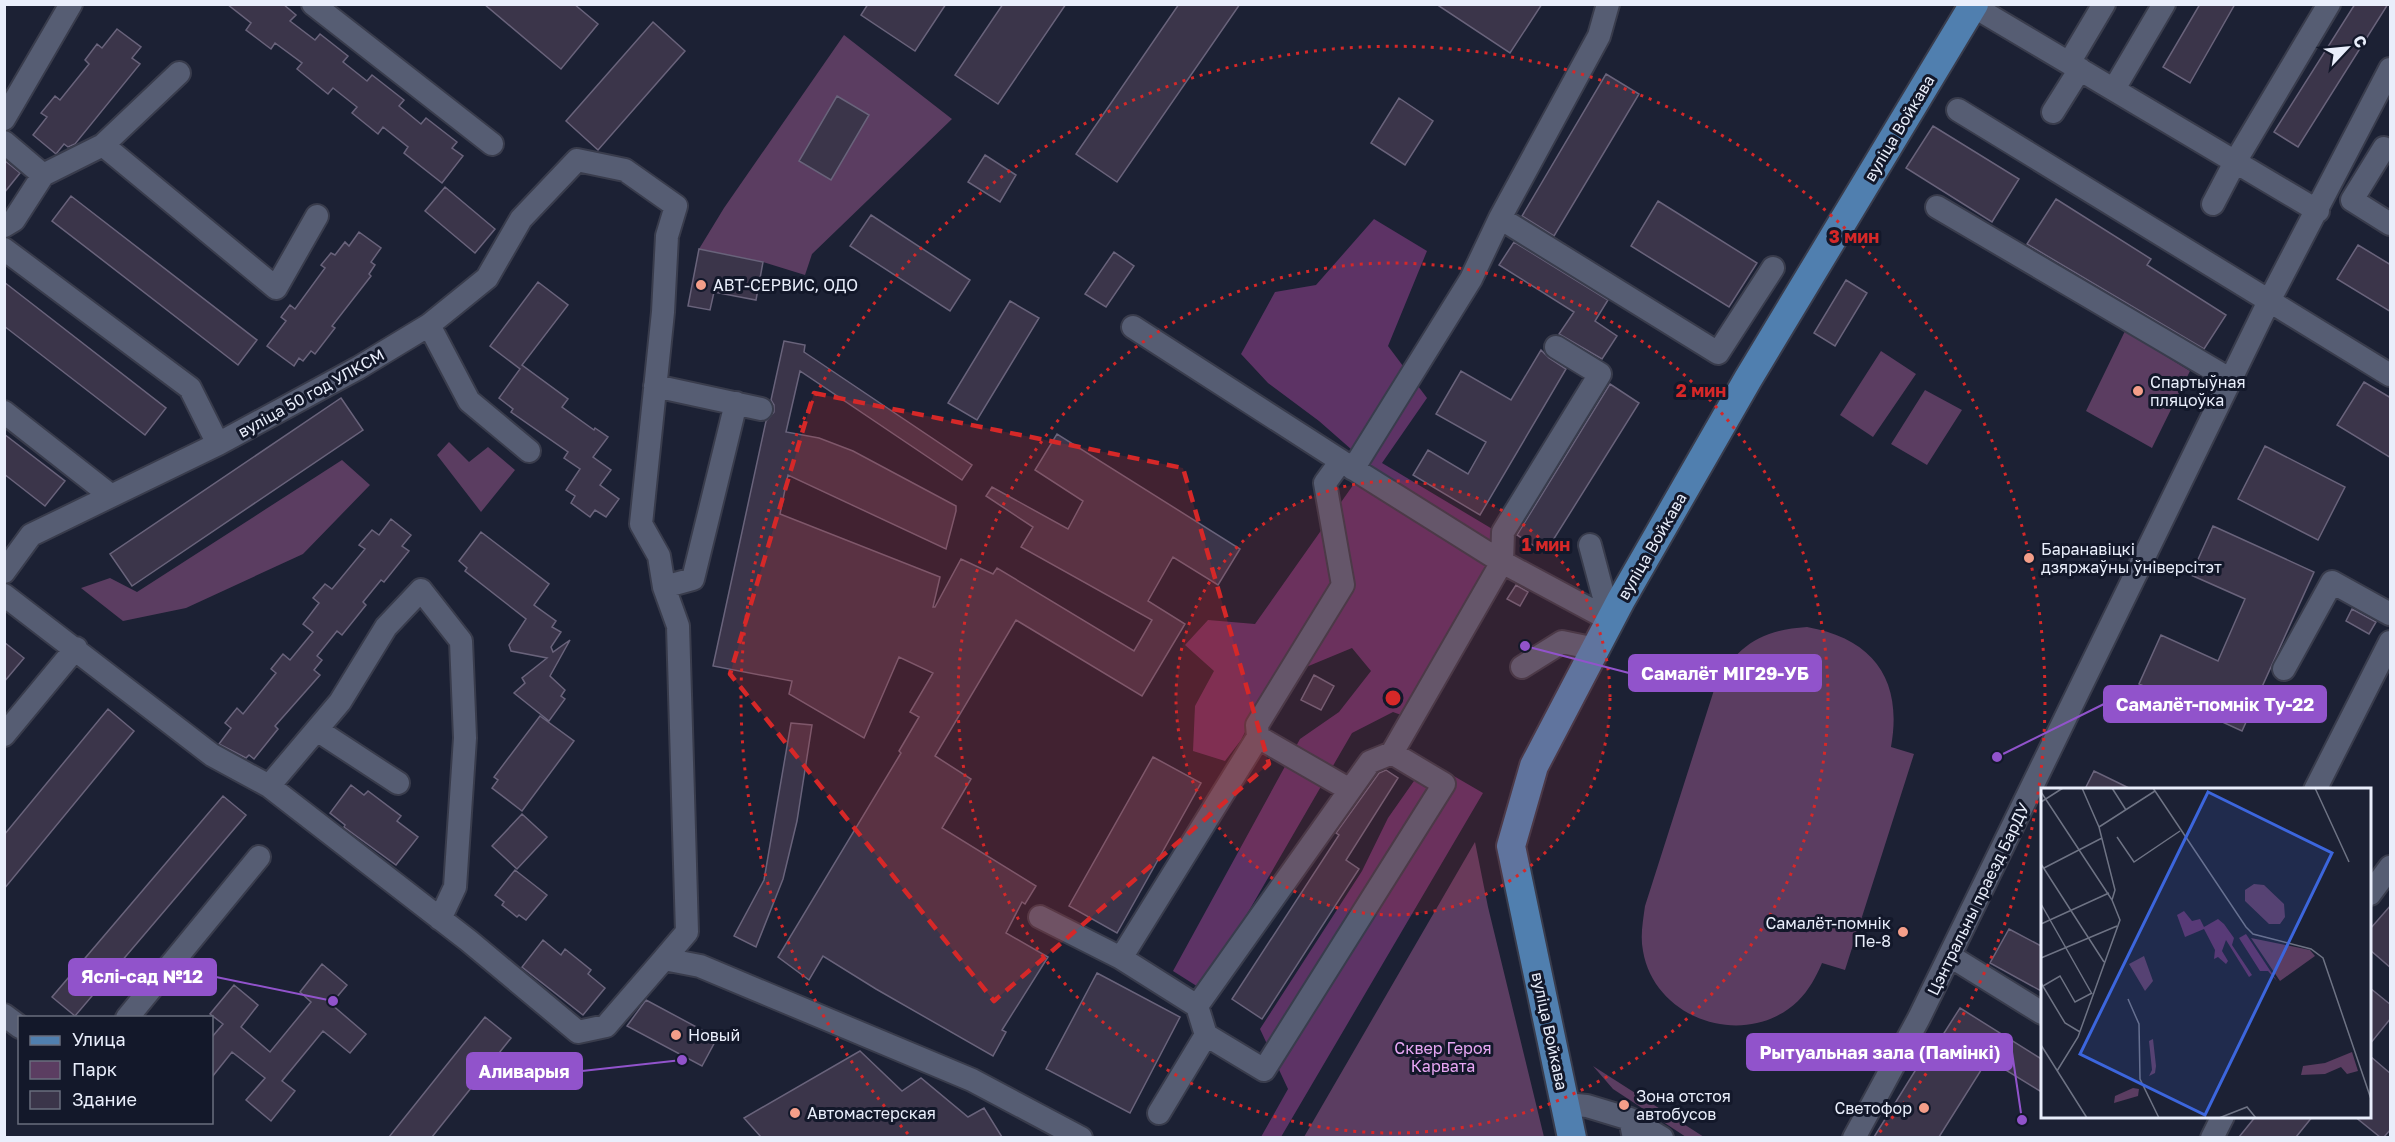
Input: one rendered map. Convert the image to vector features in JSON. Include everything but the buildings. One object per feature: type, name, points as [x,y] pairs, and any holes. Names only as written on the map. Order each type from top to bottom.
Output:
[{"type":"main road","name":"вуліца Войкава","points":[[1572,1137],[1511,846],[1534,766],[1610,620],[1748,379],[1973,5]]},
{"type":"street","points":[[4,119],[71,4]]},
{"type":"street","points":[[313,4],[492,144]]},
{"type":"street","points":[[1121,958],[1258,737],[1257,725],[1343,585],[1325,483],[1347,465],[1471,279],[1500,218],[1599,36],[1608,4]]},
{"type":"street","points":[[2053,112],[2104,4]]},
{"type":"street","points":[[2114,89],[2164,4]]},
{"type":"street","points":[[2213,204],[2235,162],[2330,4]]},
{"type":"street","points":[[1973,5],[2318,210]]},
{"type":"street","points":[[4,226],[14,220],[44,175],[103,145],[179,73]]},
{"type":"street","name":"Цэнтральны праезд БарДУ","points":[[1854,1137],[1950,956],[2270,301],[2388,82]]},
{"type":"street","points":[[1958,110],[2391,375]]},
{"type":"street","points":[[4,142],[44,175]]},
{"type":"street","points":[[103,145],[276,288],[317,216]]},
{"type":"street","points":[[2384,148],[2352,200],[2391,224]]},
{"type":"street","name":"вуліца 50 год УЛКСМ","points":[[4,572],[31,535],[218,444],[358,368],[429,325],[487,278],[521,219],[577,160],[625,170],[676,206],[667,236],[663,312],[655,386]]},
{"type":"street","points":[[1937,207],[2231,380]]},
{"type":"street","points":[[1500,218],[1718,353],[1773,268]]},
{"type":"street","points":[[4,249],[190,388],[218,444]]},
{"type":"street","points":[[429,325],[469,400],[529,451]]},
{"type":"street","points":[[1133,327],[1502,562],[1610,620]]},
{"type":"street","points":[[1197,1006],[1370,762],[1392,753],[1502,562],[1503,532],[1599,374],[1556,347]]},
{"type":"street","points":[[4,595],[212,754],[269,786],[440,919],[578,1032],[606,1026],[687,932],[678,626],[664,587],[659,556],[641,524],[655,386],[761,409]]},
{"type":"street","points":[[664,587],[693,579],[736,403]]},
{"type":"street","points":[[4,412],[110,495]]},
{"type":"street","points":[[1590,545],[1610,620]]},
{"type":"street","points":[[2284,669],[2332,582],[2391,614]]},
{"type":"street","points":[[269,786],[340,702],[386,627],[421,590],[461,641],[465,738],[455,887],[440,919]]},
{"type":"street","points":[[1522,667],[1562,642],[1596,649]]},
{"type":"street","points":[[2316,788],[2391,642]]},
{"type":"street","points":[[4,735],[76,648]]},
{"type":"street","points":[[317,730],[398,783]]},
{"type":"street","points":[[1258,737],[1350,790]]},
{"type":"street","points":[[1040,917],[1121,958],[1197,1006],[1206,1035],[1264,1070],[1444,784],[1392,753]]},
{"type":"street","points":[[128,1016],[259,857]]},
{"type":"street","points":[[2371,893],[2391,867]]},
{"type":"street","points":[[1950,956],[2041,1012]]},
{"type":"street","points":[[664,959],[700,966],[972,1080],[1081,1137]]},
{"type":"street","points":[[4,1015],[18,1026]]},
{"type":"street","points":[[1159,1113],[1206,1035]]},
{"type":"street","points":[[1565,1104],[1587,1107],[1632,1128],[1662,1137]]},
{"type":"street","points":[[2212,1137],[2222,1118]]},
{"type":"highlighted area","points":[[814,393],[1183,468],[1269,764],[994,1001],[730,674]]},
{"type":"green space","points":[[844,35],[952,119],[812,254],[805,275],[763,262],[699,249],[724,208]]},
{"type":"green space","name":"Спартыўная пляцоўка","points":[[2125,331],[2190,371],[2152,448],[2086,411]]},
{"type":"green space","points":[[1881,351],[1916,374],[1873,437],[1840,415]]},
{"type":"green space","points":[[1925,390],[1962,410],[1927,465],[1891,444]]},
{"type":"green space","points":[[449,442],[469,462],[488,447],[515,470],[481,512],[437,455]]},
{"type":"green space","points":[[342,460],[370,485],[303,554],[186,608],[123,621],[81,588],[110,578],[137,592]]},
{"type":"green space","points":[[1807,627],[1850,641],[1879,666],[1892,702],[1894,723],[1891,747],[1914,754],[1845,970],[1822,963],[1802,997],[1777,1016],[1754,1024],[1730,1025],[1706,1021],[1684,1011],[1665,995],[1651,975],[1642,945],[1645,906],[1714,690],[1722,675],[1740,652],[1751,643],[1776,632]]},
{"type":"green space","name":"Сквер Героя Карвата","points":[[1475,842],[1488,907],[1544,1137],[1304,1137]]},
{"type":"green space","points":[[1593,1066],[1704,1137],[1686,1137],[1613,1089]]},
{"type":"shaded area","points":[[1374,219],[1427,251],[1388,346],[1427,398],[1382,463],[1494,530],[1482,597],[1412,719],[1393,712],[1352,733],[1203,990],[1173,971],[1300,739],[1339,712],[1371,671],[1352,648],[1270,682],[1241,740],[1225,761],[1193,751],[1195,706],[1214,671],[1185,645],[1208,620],[1255,624],[1368,464],[1319,421],[1268,383],[1241,354],[1275,292],[1316,285]]},
{"type":"shaded area","points":[[1428,761],[1483,793],[1281,1137],[1261,1137],[1288,1089],[1260,1029],[1362,871],[1388,818]]},
{"type":"place","name":"АВТ-СЕРВИС, ОДО","points":[[701,285]]},
{"type":"place","name":"Спартыўная пляцоўка","points":[[2138,391]]},
{"type":"place","name":"Баранавіцкі дзяржаўны ўніверсітэт","points":[[2029,558]]},
{"type":"place","name":"Самалёт МІГ29-УБ","points":[[1525,646]]},
{"type":"place","name":"Самалёт-помнік Ту-22","points":[[1997,757]]},
{"type":"place","name":"Самалёт-помнік Пе-8","points":[[1903,932]]},
{"type":"place","name":"Яслі-сад №12","points":[[333,1001]]},
{"type":"place","name":"Новый","points":[[676,1035]]},
{"type":"place","name":"Аливарыя","points":[[682,1060]]},
{"type":"place","name":"Зона отстоя автобусов","points":[[1624,1105]]},
{"type":"place","name":"Светофор","points":[[1924,1108]]},
{"type":"place","name":"Автомастерская","points":[[795,1113]]},
{"type":"place","name":"Рытуальная зала (Памінкі)","points":[[2022,1120]]}]
